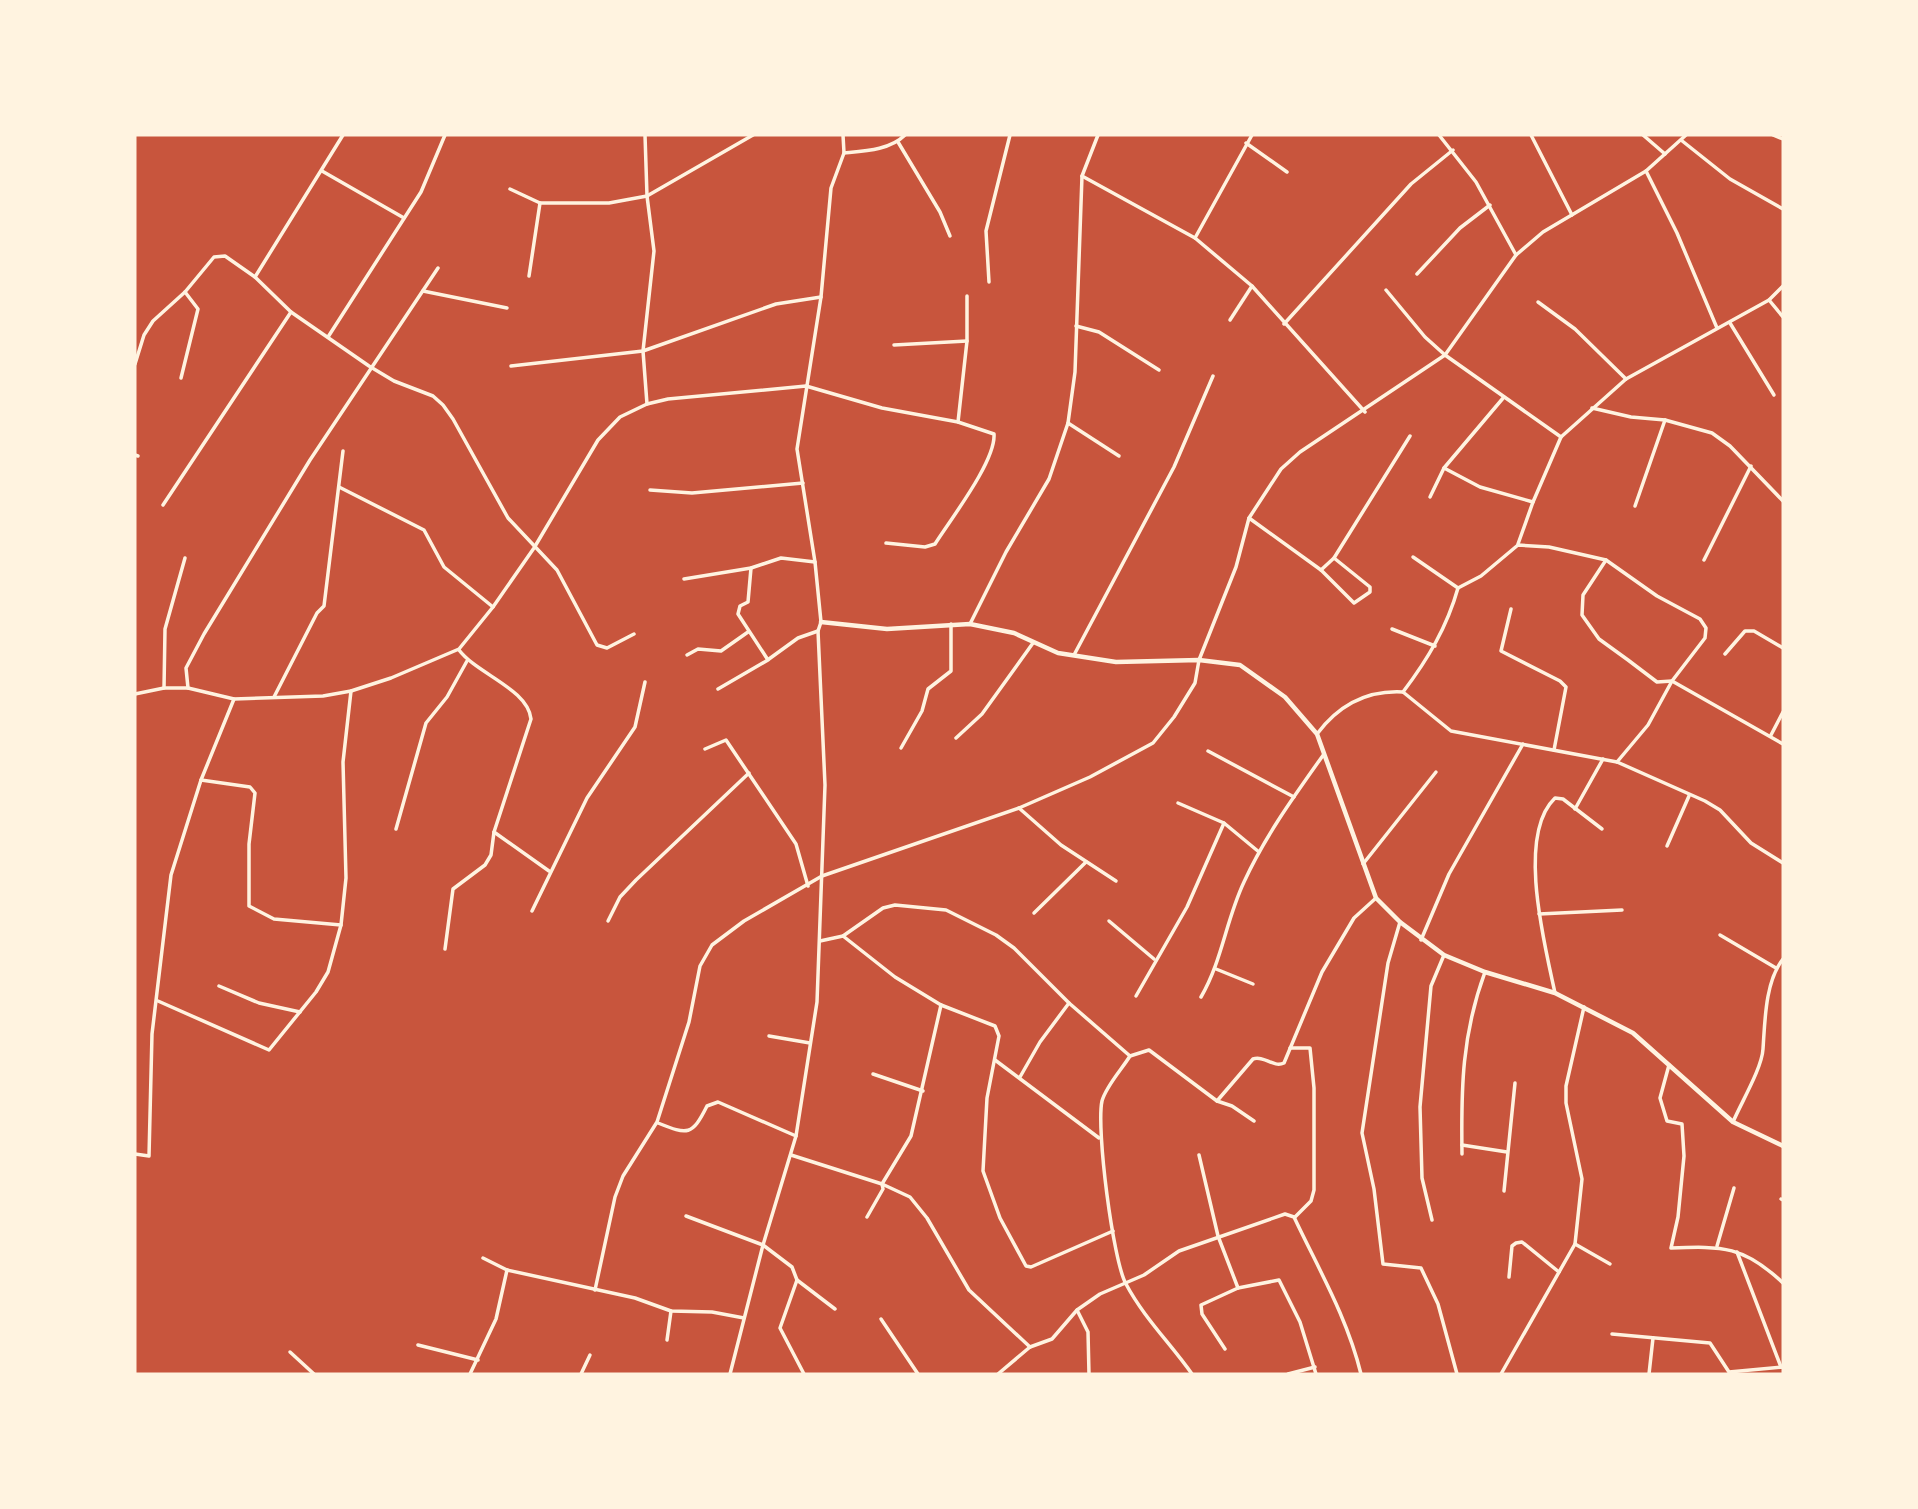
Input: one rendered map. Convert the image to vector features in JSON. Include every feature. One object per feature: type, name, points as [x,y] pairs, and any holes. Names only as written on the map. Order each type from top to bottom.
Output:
[{"type":"street","points":[[255,277],[343,135]]},
{"type":"street","points":[[328,337],[421,192],[445,135]]},
{"type":"street","points":[[645,135],[647,196],[654,251],[643,351],[647,404]]},
{"type":"street","points":[[730,1374],[763,1244],[796,1136],[817,1002],[824,716],[818,631],[821,622],[815,562],[797,449],[821,297],[831,188],[845,153],[843,135]]},
{"type":"street","points":[[845,153],[898,142],[905,135]]},
{"type":"street","points":[[989,282],[986,231],[1010,135]]},
{"type":"street","points":[[970,624],[1006,552],[1049,479],[1068,423],[1075,372],[1082,176],[1098,135]]},
{"type":"street","points":[[1195,238],[1252,135]]},
{"type":"street","points":[[1439,135],[1453,150],[1490,205],[1516,255]]},
{"type":"street","points":[[1531,135],[1572,215]]},
{"type":"street","points":[[1643,135],[1665,154]]},
{"type":"street","points":[[595,1290],[615,1197],[623,1176],[657,1122],[689,1022],[705,955],[712,945],[744,921],[822,876],[1019,808],[1090,777],[1153,743],[1195,683],[1199,660],[1236,567],[1249,518],[1281,469],[1300,452],[1365,412],[1445,355],[1516,255],[1543,232],[1646,171],[1686,135]]},
{"type":"street","points":[[1773,135],[1783,139]]},
{"type":"street","points":[[510,189],[540,203],[609,203],[647,196],[750,136]]},
{"type":"street","points":[[1681,140],[1730,179],[1783,209]]},
{"type":"street","points":[[898,142],[940,212],[950,236]]},
{"type":"street","points":[[1246,143],[1287,172]]},
{"type":"street","points":[[1283,324],[1411,184],[1453,150]]},
{"type":"street","points":[[322,171],[404,218]]},
{"type":"street","points":[[1646,171],[1677,233],[1717,329]]},
{"type":"street","points":[[1082,176],[1195,238],[1252,286],[1283,324],[1365,412]]},
{"type":"street","points":[[529,276],[540,203]]},
{"type":"street","points":[[1416,274],[1460,228],[1490,205]]},
{"type":"street","points":[[135,364],[144,335],[153,321],[185,292],[218,256],[225,256],[255,277],[291,312],[369,366],[394,381],[433,396],[443,405],[508,518],[556,570],[601,648],[634,634]]},
{"type":"street","points":[[188,688],[186,668],[204,634],[369,366],[438,268]]},
{"type":"street","points":[[1230,320],[1252,286]]},
{"type":"street","points":[[1403,692],[1435,646],[1451,612],[1458,588],[1481,576],[1518,545],[1533,502],[1561,438],[1626,379],[1769,300],[1783,286]]},
{"type":"street","points":[[1386,290],[1425,337],[1445,355],[1561,438]]},
{"type":"street","points":[[423,291],[507,308]]},
{"type":"street","points":[[181,378],[198,309],[185,292]]},
{"type":"street","points":[[958,422],[967,341],[967,296]]},
{"type":"street","points":[[511,366],[643,351],[776,304],[821,297]]},
{"type":"street","points":[[1769,300],[1783,317]]},
{"type":"street","points":[[1538,302],[1575,329],[1626,379]]},
{"type":"street","points":[[163,505],[291,312]]},
{"type":"street","points":[[1730,323],[1774,395]]},
{"type":"street","points":[[1076,326],[1099,332],[1159,370]]},
{"type":"street","points":[[894,345],[967,341]]},
{"type":"street","points":[[1074,655],[1174,467],[1213,376]]},
{"type":"street","points":[[135,694],[164,688],[188,688],[234,699],[323,696],[351,691],[459,649],[493,607],[534,548],[597,440],[620,417],[647,404],[806,386],[882,408],[958,422],[993,434],[994,443],[979,472],[935,544],[925,547],[886,542]]},
{"type":"street","points":[[1430,497],[1444,468],[1504,397]]},
{"type":"street","points":[[1592,408],[1631,417],[1665,420],[1712,433],[1751,466],[1783,501]]},
{"type":"street","points":[[1635,506],[1665,420]]},
{"type":"street","points":[[1068,423],[1119,456]]},
{"type":"street","points":[[1321,570],[1334,558],[1410,436]]},
{"type":"street","points":[[274,697],[317,613],[324,606],[344,451]]},
{"type":"street","points":[[1704,560],[1751,466]]},
{"type":"street","points":[[1444,468],[1480,487],[1533,502]]},
{"type":"street","points":[[650,490],[692,493],[803,483]]},
{"type":"street","points":[[340,488],[424,530],[444,568],[493,607]]},
{"type":"street","points":[[1249,518],[1321,570],[1354,603],[1370,593],[1367,582],[1334,558]]},
{"type":"street","points":[[1518,545],[1549,547],[1606,560],[1657,596],[1700,619],[1706,628],[1705,638],[1672,681],[1648,725],[1617,762]]},
{"type":"street","points":[[164,688],[165,628],[185,558]]},
{"type":"street","points":[[684,579],[751,568],[780,558],[815,562]]},
{"type":"street","points":[[1413,558],[1458,588]]},
{"type":"street","points":[[1606,560],[1583,595],[1582,615],[1599,639],[1657,682],[1672,681],[1783,744]]},
{"type":"street","points":[[751,568],[748,602],[740,606],[738,614],[768,660]]},
{"type":"street","points":[[1511,609],[1501,651],[1560,681],[1566,687],[1554,750]]},
{"type":"street","points":[[821,622],[887,629],[970,624],[1014,632],[1058,653],[1116,662],[1199,660],[1240,665],[1285,697],[1317,734],[1376,898],[1400,922],[1444,955],[1485,972],[1555,993],[1633,1033],[1733,1122],[1783,1146]]},
{"type":"street","points":[[901,748],[922,711],[928,689],[951,671],[951,624]]},
{"type":"street","points":[[1392,629],[1435,646]]},
{"type":"street","points":[[718,689],[768,660],[798,638],[818,631]]},
{"type":"street","points":[[1725,654],[1745,631],[1754,631],[1783,648]]},
{"type":"street","points":[[687,655],[698,649],[721,651],[748,632]]},
{"type":"street","points":[[956,738],[982,713],[1033,643]]},
{"type":"street","points":[[445,949],[453,889],[485,865],[491,855],[494,832],[529,726],[530,711],[526,702],[467,661],[459,649]]},
{"type":"street","points":[[396,829],[426,723],[447,697],[467,661]]},
{"type":"street","points":[[532,911],[549,871],[587,798],[635,727],[645,682]]},
{"type":"street","points":[[158,1001],[269,1050],[300,1013],[328,972],[341,925],[346,878],[343,762],[351,691]]},
{"type":"street","points":[[1317,734],[1332,713],[1344,707],[1386,691],[1403,692],[1451,731],[1617,762],[1720,810],[1751,843],[1783,863]]},
{"type":"street","points":[[135,1154],[149,1156],[152,1034],[172,875],[201,780],[234,699]]},
{"type":"street","points":[[1771,735],[1783,712]]},
{"type":"street","points":[[705,749],[726,740],[796,844],[808,886]]},
{"type":"street","points":[[1421,940],[1449,874],[1523,744]]},
{"type":"street","points":[[1208,751],[1294,797]]},
{"type":"street","points":[[1201,998],[1216,969],[1226,930],[1259,852],[1325,752]]},
{"type":"street","points":[[1575,809],[1603,759]]},
{"type":"street","points":[[1362,865],[1436,772]]},
{"type":"street","points":[[608,921],[620,897],[636,880],[749,773]]},
{"type":"street","points":[[201,780],[250,786],[255,793],[250,844],[249,905],[274,919],[341,925]]},
{"type":"street","points":[[1667,846],[1689,796]]},
{"type":"street","points":[[1555,993],[1535,888],[1539,823],[1547,805],[1555,798],[1563,799],[1602,829]]},
{"type":"street","points":[[1178,803],[1224,823],[1259,852]]},
{"type":"street","points":[[1019,808],[1086,862],[1116,881]]},
{"type":"street","points":[[1136,996],[1187,906],[1224,823]]},
{"type":"street","points":[[494,832],[549,871]]},
{"type":"street","points":[[1034,914],[1086,862]]},
{"type":"street","points":[[1217,1101],[1253,1059],[1280,1065],[1287,1059],[1322,972],[1354,918],[1376,898]]},
{"type":"street","points":[[820,941],[843,936],[883,908],[895,905],[946,910],[1007,942],[1069,1003],[1130,1056]]},
{"type":"street","points":[[1539,914],[1622,909]]},
{"type":"street","points":[[1109,921],[1154,960]]},
{"type":"street","points":[[1400,922],[1388,963],[1372,1053],[1363,1143],[1374,1189],[1383,1264],[1421,1268],[1438,1304],[1457,1374]]},
{"type":"street","points":[[1720,934],[1776,968]]},
{"type":"street","points":[[843,936],[895,977],[941,1005],[995,1026],[999,1036],[987,1098],[983,1171],[1000,1218],[1021,1259],[1031,1267],[1113,1231]]},
{"type":"street","points":[[1432,1220],[1422,1178],[1420,1107],[1431,986],[1444,955]]},
{"type":"street","points":[[1733,1122],[1762,1054],[1764,1023],[1776,968],[1783,959]]},
{"type":"street","points":[[1216,969],[1253,984]]},
{"type":"street","points":[[1462,1154],[1461,1075],[1470,1012],[1485,972]]},
{"type":"street","points":[[219,986],[259,1003],[300,1013]]},
{"type":"street","points":[[1020,1078],[1040,1042],[1069,1003]]},
{"type":"street","points":[[867,1217],[883,1189],[882,1184],[911,1136],[941,1005]]},
{"type":"street","points":[[1500,1374],[1575,1244],[1582,1179],[1566,1104],[1566,1086],[1584,1007]]},
{"type":"street","points":[[769,1036],[810,1043]]},
{"type":"street","points":[[1290,1048],[1310,1048],[1314,1088],[1314,1190],[1311,1201],[1294,1217]]},
{"type":"street","points":[[1192,1374],[1156,1330],[1124,1282],[1113,1231],[1100,1138],[1102,1102],[1130,1056],[1154,1051],[1217,1101],[1232,1106],[1254,1121]]},
{"type":"street","points":[[995,1060],[1100,1138]]},
{"type":"street","points":[[1669,1065],[1660,1105],[1667,1121],[1682,1124],[1684,1156],[1678,1217],[1671,1248],[1717,1246],[1736,1250],[1762,1263],[1783,1283]]},
{"type":"street","points":[[873,1074],[923,1091]]},
{"type":"street","points":[[1504,1191],[1516,1083]]},
{"type":"street","points":[[657,1122],[677,1130],[691,1131],[696,1128],[707,1106],[718,1102],[796,1136]]},
{"type":"street","points":[[1462,1145],[1507,1152]]},
{"type":"street","points":[[791,1155],[882,1184],[916,1202],[964,1284],[1030,1348]]},
{"type":"street","points":[[1199,1155],[1218,1236],[1238,1288]]},
{"type":"street","points":[[1717,1246],[1734,1188]]},
{"type":"street","points":[[998,1374],[1030,1348],[1052,1339],[1077,1310],[1100,1294],[1144,1275],[1179,1251],[1285,1214],[1294,1217],[1335,1297],[1349,1331],[1361,1374]]},
{"type":"street","points":[[686,1216],[763,1244],[792,1267],[797,1280],[835,1309]]},
{"type":"street","points":[[1509,1277],[1513,1246],[1516,1242],[1522,1242],[1559,1272]]},
{"type":"street","points":[[1575,1244],[1610,1264]]},
{"type":"street","points":[[1612,1334],[1710,1343],[1729,1373],[1782,1367],[1736,1250]]},
{"type":"street","points":[[483,1258],[508,1270],[635,1298],[671,1311],[712,1312],[744,1318]]},
{"type":"street","points":[[470,1374],[496,1319],[508,1270]]},
{"type":"street","points":[[797,1280],[780,1328],[804,1374]]},
{"type":"street","points":[[1225,1349],[1199,1309],[1201,1305],[1238,1288],[1272,1280],[1283,1284],[1300,1322],[1316,1374]]},
{"type":"street","points":[[1077,1310],[1088,1332],[1089,1374]]},
{"type":"street","points":[[667,1340],[671,1311]]},
{"type":"street","points":[[881,1319],[918,1374]]},
{"type":"street","points":[[1649,1374],[1653,1338]]},
{"type":"street","points":[[418,1345],[478,1360]]},
{"type":"street","points":[[289,1352],[314,1374]]},
{"type":"street","points":[[581,1374],[590,1355]]},
{"type":"street","points":[[1288,1374],[1315,1367]]}]
